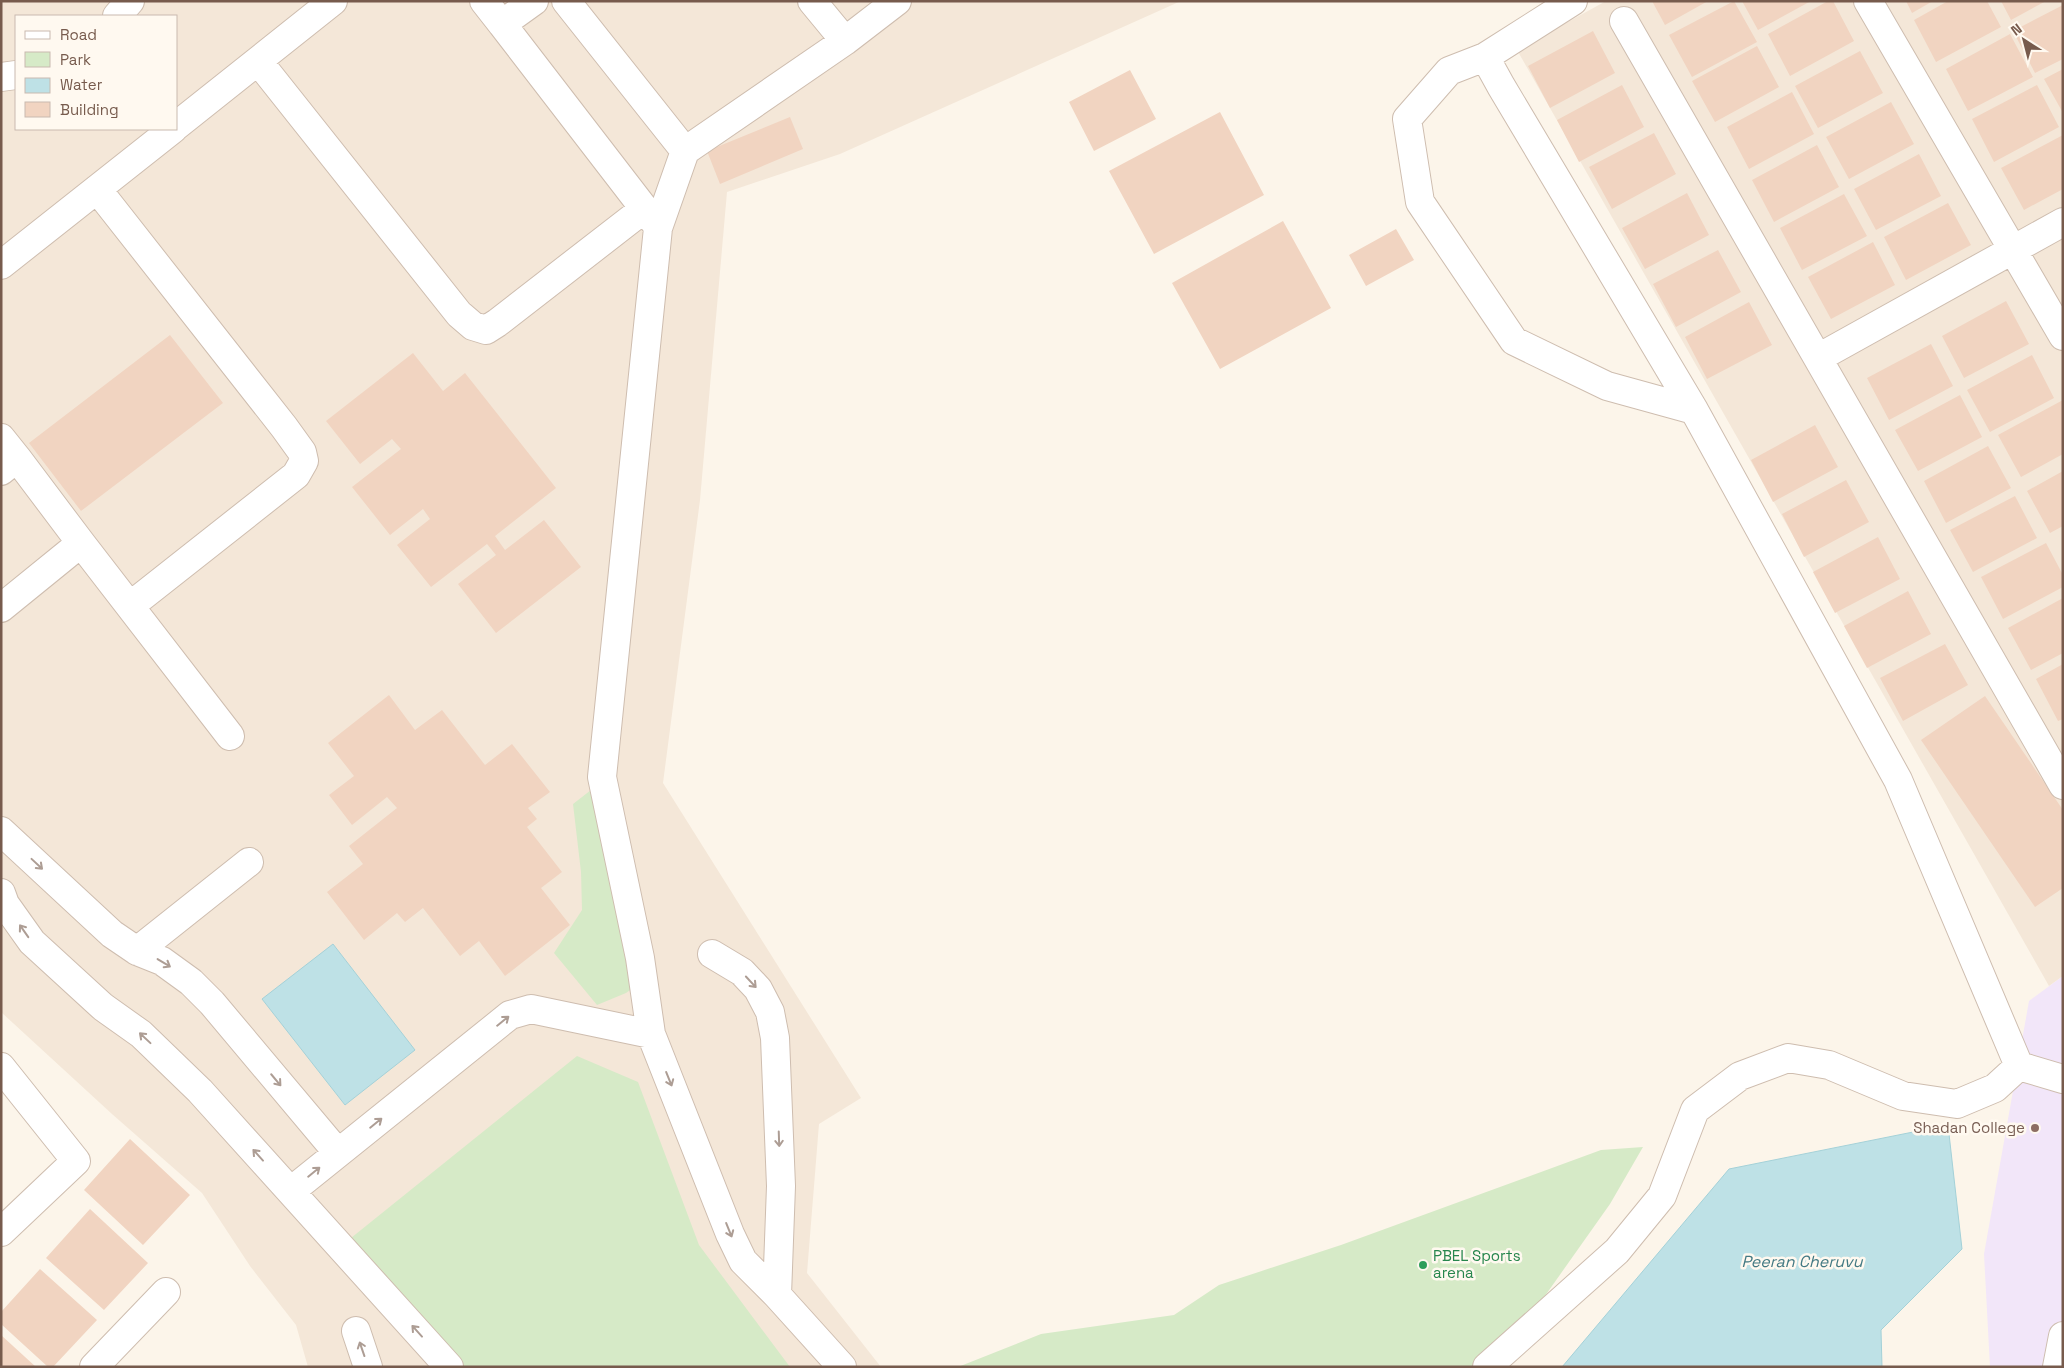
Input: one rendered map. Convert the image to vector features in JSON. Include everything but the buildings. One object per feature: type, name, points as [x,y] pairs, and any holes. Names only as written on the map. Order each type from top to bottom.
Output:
[{"type":"street","points":[[118,15],[130,1]]},
{"type":"street","points":[[178,124],[333,1]]},
{"type":"street","points":[[484,1],[651,219]]},
{"type":"street","points":[[502,24],[534,1]]},
{"type":"street","points":[[566,1],[685,151]]},
{"type":"street","points":[[812,1],[844,41]]},
{"type":"street","points":[[842,1367],[777,1295],[742,1261],[730,1234],[650,1034],[640,958],[602,777],[641,383],[651,219],[685,151],[844,41],[897,1]]},
{"type":"street","points":[[1573,1],[1485,57],[1449,71],[1407,119],[1420,202],[1514,341],[1607,386],[1694,410]]},
{"type":"street","points":[[1868,1],[2063,336]]},
{"type":"street","points":[[1624,20],[2063,785]]},
{"type":"street","points":[[1485,57],[1694,410],[1898,780],[2019,1066]]},
{"type":"street","points":[[258,60],[459,314],[473,326],[486,330],[651,219]]},
{"type":"street","points":[[1,77],[15,75]]},
{"type":"street","points":[[1,265],[172,130]]},
{"type":"street","points":[[97,189],[284,427],[302,452],[304,462],[296,475],[130,606]]},
{"type":"street","points":[[1818,358],[2063,222]]},
{"type":"street","points":[[7,456],[81,543],[230,736]]},
{"type":"street","points":[[1,608],[81,543]]},
{"type":"street","points":[[1,831],[112,934],[137,951],[162,961],[191,982],[212,1003],[338,1153]]},
{"type":"street","points":[[137,951],[249,862]]},
{"type":"street","points":[[1,893],[5,904],[32,942],[103,1007],[141,1034],[200,1091],[450,1367]]},
{"type":"street","points":[[712,954],[742,972],[758,989],[770,1012],[775,1038],[781,1186],[777,1295]]},
{"type":"street","points":[[291,1191],[510,1015],[531,1010],[650,1034]]},
{"type":"street","points":[[1487,1367],[1618,1251],[1662,1196],[1695,1110],[1740,1076],[1788,1058],[1829,1065],[1903,1096],[1958,1104],[1994,1088],[2019,1066]]},
{"type":"street","points":[[2019,1066],[2063,1079]]},
{"type":"street","points":[[1,1067],[76,1161],[1,1232]]},
{"type":"street","points":[[94,1367],[166,1292]]},
{"type":"street","points":[[356,1331],[368,1367]]},
{"type":"street","points":[[2057,1367],[2063,1336]]},
{"type":"shaded area","points":[[1,1],[1181,1],[840,154],[727,192],[700,500],[663,783],[861,1098],[819,1124],[807,1273],[881,1367],[308,1367],[296,1325],[250,1266],[202,1193],[112,1114],[1,1012]]},
{"type":"shaded area","points":[[1606,1],[2063,1],[2063,976],[2049,986],[1517,50]]},
{"type":"shaded area","name":"Shadan College","points":[[2063,976],[2063,1367],[1990,1367],[1984,1254],[2029,1001]]},
{"type":"green space","points":[[591,790],[637,985],[626,993],[597,1005],[554,953],[582,910],[581,872],[573,804]]},
{"type":"green space","points":[[577,1056],[638,1082],[699,1245],[790,1367],[452,1367],[351,1238]]},
{"type":"green space","name":"PBEL Sports arena","points":[[1643,1147],[1610,1204],[1535,1310],[1472,1367],[958,1367],[1041,1334],[1174,1315],[1219,1285],[1341,1245],[1601,1150]]},
{"type":"water","points":[[333,944],[415,1050],[345,1105],[262,999]]},
{"type":"water","name":"Peeran Cheruvu","points":[[1948,1125],[1962,1249],[1881,1330],[1882,1367],[1562,1367],[1729,1169]]},
{"type":"place","name":"Shadan College","points":[[2035,1128]]},
{"type":"place","name":"PBEL Sports arena","points":[[1423,1265]]}]
